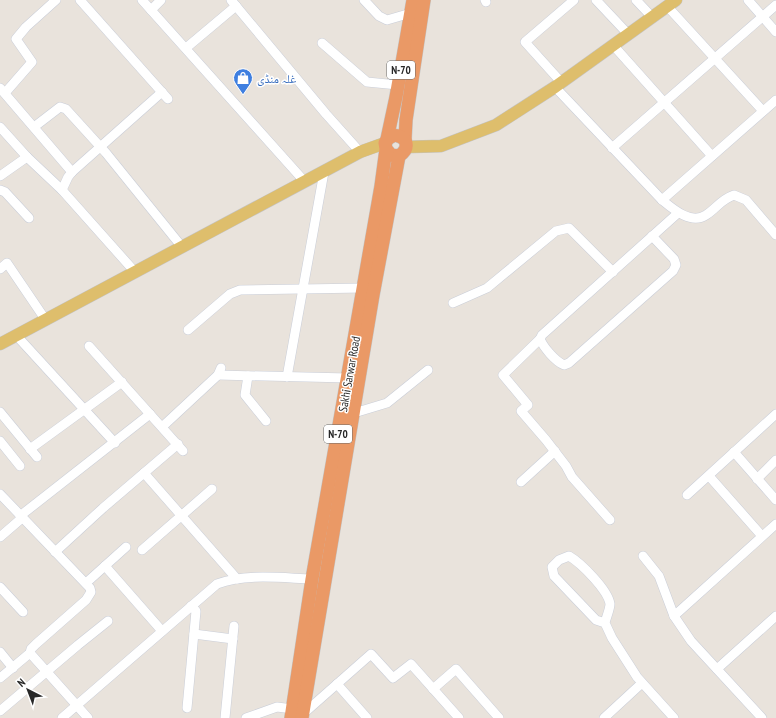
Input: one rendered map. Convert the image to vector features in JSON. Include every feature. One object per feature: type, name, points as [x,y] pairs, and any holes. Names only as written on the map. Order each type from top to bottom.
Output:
[{"type":"highway","name":"N-70","points":[[386,144],[413,0]]},
{"type":"highway","name":"N-70","points":[[403,147],[424,0]]},
{"type":"highway","points":[[398,135],[403,147],[391,155],[386,144],[390,136],[398,135]]},
{"type":"highway","name":"Sakhi Sarwar Road","points":[[297,715],[312,579],[364,288],[386,144]]},
{"type":"highway","name":"Sakhi Sarwar Road","points":[[297,715],[354,413],[373,295],[403,147]]},
{"type":"main road","points":[[403,147],[441,146],[496,124],[558,85],[671,3]]},
{"type":"main road","points":[[0,344],[360,152],[386,144]]},
{"type":"street","points":[[56,0],[16,39],[32,62],[2,90],[72,172]]},
{"type":"street","points":[[62,190],[72,172],[165,96],[80,0]]},
{"type":"street","points":[[142,0],[305,182]]},
{"type":"street","points":[[151,10],[161,0]]},
{"type":"street","points":[[364,0],[379,16],[387,20],[410,13]]},
{"type":"street","points":[[574,0],[525,42],[558,85],[612,148],[662,200],[678,213],[694,218],[705,216],[724,199],[734,195],[746,200],[776,235]]},
{"type":"street","points":[[596,0],[628,34]]},
{"type":"street","points":[[636,0],[652,17]]},
{"type":"street","points":[[748,0],[776,32]]},
{"type":"street","points":[[186,48],[233,3],[326,114],[360,152]]},
{"type":"street","points":[[671,3],[715,58],[763,111]]},
{"type":"street","points":[[612,148],[776,5]]},
{"type":"street","points":[[322,43],[367,82],[398,85]]},
{"type":"street","points":[[613,45],[712,156]]},
{"type":"street","points":[[662,200],[776,100]]},
{"type":"street","points":[[34,127],[60,106],[63,107],[101,147],[182,246]]},
{"type":"street","points":[[0,127],[27,157],[62,190],[135,272]]},
{"type":"street","points":[[0,176],[27,157]]},
{"type":"street","points":[[287,377],[324,172]]},
{"type":"street","points":[[0,190],[5,192],[29,218]]},
{"type":"street","points":[[610,520],[572,477],[555,451],[521,411],[528,405],[503,375],[540,339],[542,335],[678,213]]},
{"type":"street","points":[[453,303],[487,288],[556,231],[569,228],[613,272]]},
{"type":"street","points":[[540,339],[559,362],[564,364],[570,363],[673,271],[676,265],[674,259],[652,236]]},
{"type":"street","points":[[0,269],[7,263],[45,319]]},
{"type":"street","points":[[188,330],[230,294],[240,290],[364,288]]},
{"type":"street","points":[[16,335],[115,443]]},
{"type":"street","points":[[55,552],[144,473],[181,447],[89,346]]},
{"type":"street","points":[[354,413],[387,403],[428,370]]},
{"type":"street","points":[[162,427],[219,372],[248,376],[348,378]]},
{"type":"street","points":[[248,376],[245,395],[266,421]]},
{"type":"street","points":[[30,449],[122,382]]},
{"type":"street","points":[[0,412],[37,457]]},
{"type":"street","points":[[0,537],[54,488],[115,443],[150,414]]},
{"type":"street","points":[[687,495],[776,414]]},
{"type":"street","points":[[0,441],[20,466]]},
{"type":"street","points":[[521,482],[555,451]]},
{"type":"street","points":[[734,452],[776,500]]},
{"type":"street","points":[[757,479],[776,460]]},
{"type":"street","points":[[144,473],[237,578]]},
{"type":"street","points":[[709,476],[762,536]]},
{"type":"street","points":[[142,550],[212,489]]},
{"type":"street","points":[[0,494],[86,583],[91,592],[86,600],[36,644],[31,649],[30,653],[0,678]]},
{"type":"street","points":[[674,616],[776,524]]},
{"type":"street","points":[[86,583],[126,547]]},
{"type":"street","points":[[605,623],[596,620],[554,576],[552,568],[559,560],[569,556],[577,561],[603,588],[610,605],[605,623],[612,638],[637,677],[674,718]]},
{"type":"street","points":[[643,556],[659,576],[674,616],[691,641],[762,718]]},
{"type":"street","points":[[105,566],[162,631]]},
{"type":"street","points":[[62,718],[217,584],[229,579],[237,578],[312,579]]},
{"type":"street","points":[[0,586],[23,612]]},
{"type":"street","points":[[186,708],[196,611],[191,606]]},
{"type":"street","points":[[717,669],[776,616]]},
{"type":"street","points":[[0,711],[108,621]]},
{"type":"street","points":[[225,718],[234,626]]},
{"type":"street","points":[[194,634],[233,639]]},
{"type":"street","points":[[0,652],[13,668]]},
{"type":"street","points":[[30,653],[88,718]]},
{"type":"street","points":[[246,718],[277,707],[297,715],[337,684],[371,654],[393,678],[411,664],[459,718]]},
{"type":"street","points":[[433,689],[456,669],[498,718]]},
{"type":"street","points":[[604,718],[642,683]]},
{"type":"street","points":[[337,684],[367,718]]},
{"type":"place","name":"غلہ منڈی","points":[[243,95]]}]
